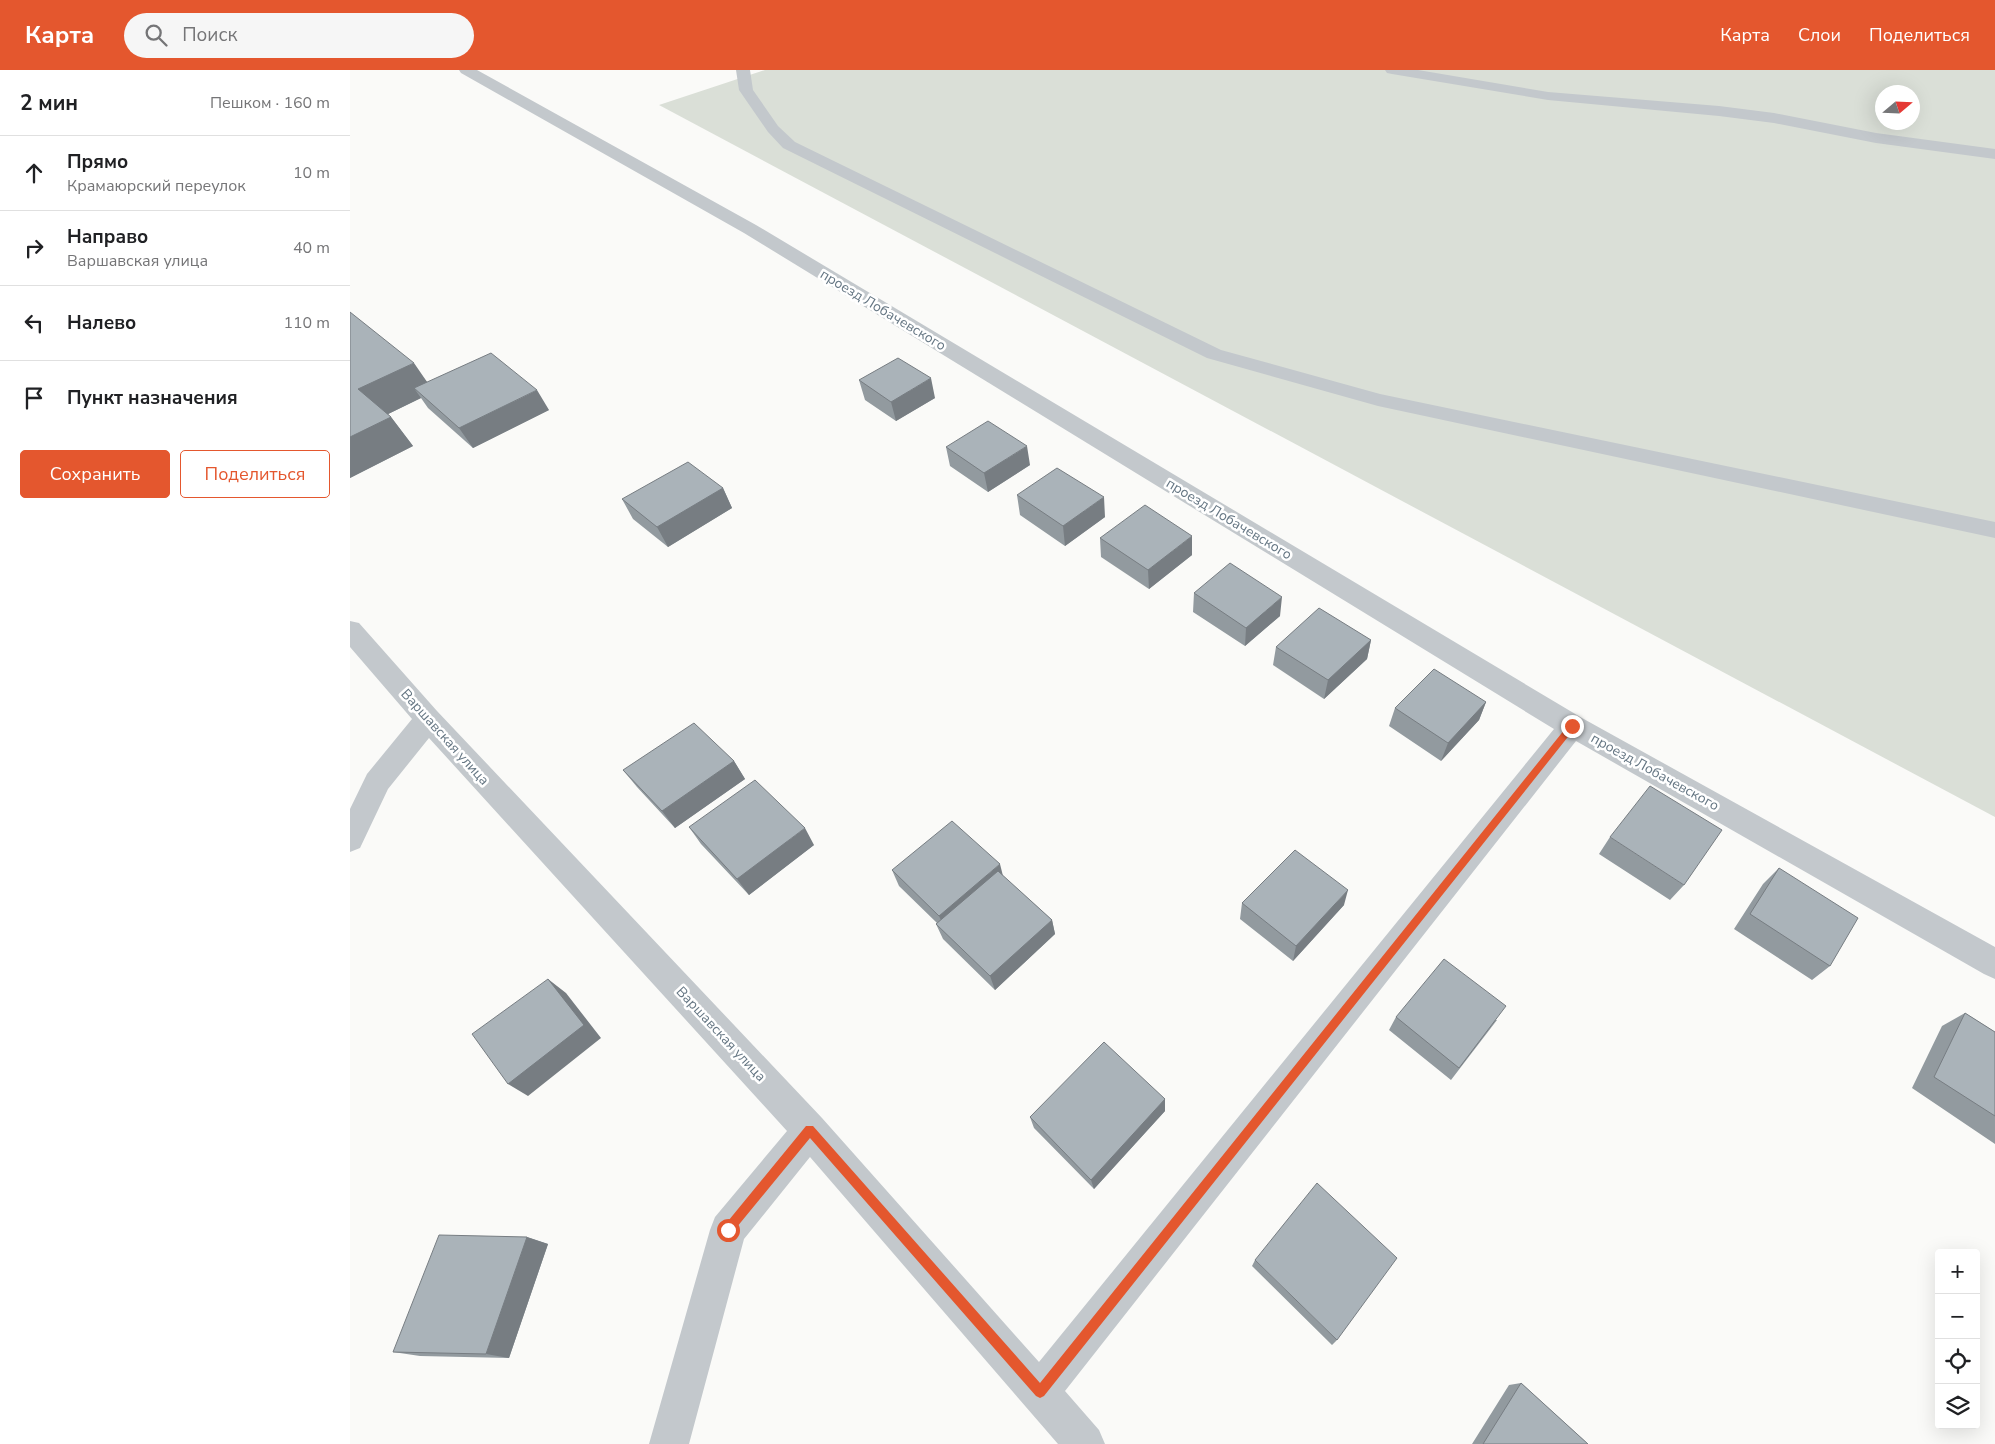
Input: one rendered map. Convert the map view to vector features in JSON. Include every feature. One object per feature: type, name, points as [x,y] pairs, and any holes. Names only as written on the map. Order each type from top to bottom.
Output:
[{"type":"street","name":"проезд Лобачевского","points":[[466,70],[750,229],[1572,726],[1995,964]]},
{"type":"street","points":[[743,70],[746,90],[773,129],[789,145],[1214,354],[1378,400],[1995,530]]},
{"type":"street","points":[[1392,70],[1548,96],[1718,111],[1774,118],[1876,138],[1995,154]]},
{"type":"street","name":"Варшавская улица","points":[[350,630],[428,719],[810,1130],[1085,1444]]},
{"type":"street","points":[[350,839],[377,782],[428,719]]},
{"type":"street","points":[[1040,1392],[1572,726]]},
{"type":"street","points":[[669,1444],[728,1230],[810,1130]]},
{"type":"shaded area","points":[[765,70],[1995,70],[1995,817],[659,105]]},
{"type":"building","points":[[350,312],[414,363],[358,389],[391,417],[350,437]]},
{"type":"building","points":[[491,353],[537,390],[459,428],[414,388]]},
{"type":"building","points":[[898,358],[931,378],[891,402],[859,380]]},
{"type":"building","points":[[988,421],[1027,446],[984,473],[946,447]]},
{"type":"building","points":[[688,462],[723,488],[657,527],[622,499]]},
{"type":"building","points":[[1057,468],[1104,497],[1063,526],[1017,495]]},
{"type":"building","points":[[1145,505],[1192,536],[1148,570],[1100,538]]},
{"type":"building","points":[[1230,563],[1282,597],[1246,628],[1194,593]]},
{"type":"building","points":[[1319,608],[1371,640],[1328,680],[1276,647]]},
{"type":"building","points":[[1434,669],[1486,702],[1448,743],[1395,708]]},
{"type":"building","points":[[694,723],[734,761],[662,811],[623,770]]},
{"type":"building","points":[[755,780],[805,828],[737,879],[689,827]]},
{"type":"building","points":[[1650,786],[1722,830],[1684,885],[1610,837]]},
{"type":"building","points":[[952,821],[1000,864],[939,916],[892,870]]},
{"type":"building","points":[[1295,850],[1348,890],[1296,946],[1242,903]]},
{"type":"building","points":[[1779,868],[1858,918],[1830,966],[1750,914]]},
{"type":"building","points":[[998,871],[1052,920],[990,976],[936,924]]},
{"type":"building","points":[[1444,959],[1506,1006],[1459,1068],[1396,1017]]},
{"type":"building","points":[[548,979],[584,1025],[508,1084],[472,1034]]},
{"type":"building","points":[[1965,1013],[1995,1032],[1995,1116],[1934,1077]]},
{"type":"building","points":[[1104,1042],[1165,1099],[1091,1180],[1030,1117]]},
{"type":"building","points":[[1317,1183],[1397,1258],[1337,1340],[1255,1260]]},
{"type":"building","points":[[439,1235],[527,1237],[486,1354],[393,1352]]},
{"type":"building","points":[[1521,1383],[1588,1444],[1483,1444]]},
{"type":"route","points":[[728,1230],[810,1130],[1040,1392],[1572,726]]}]
